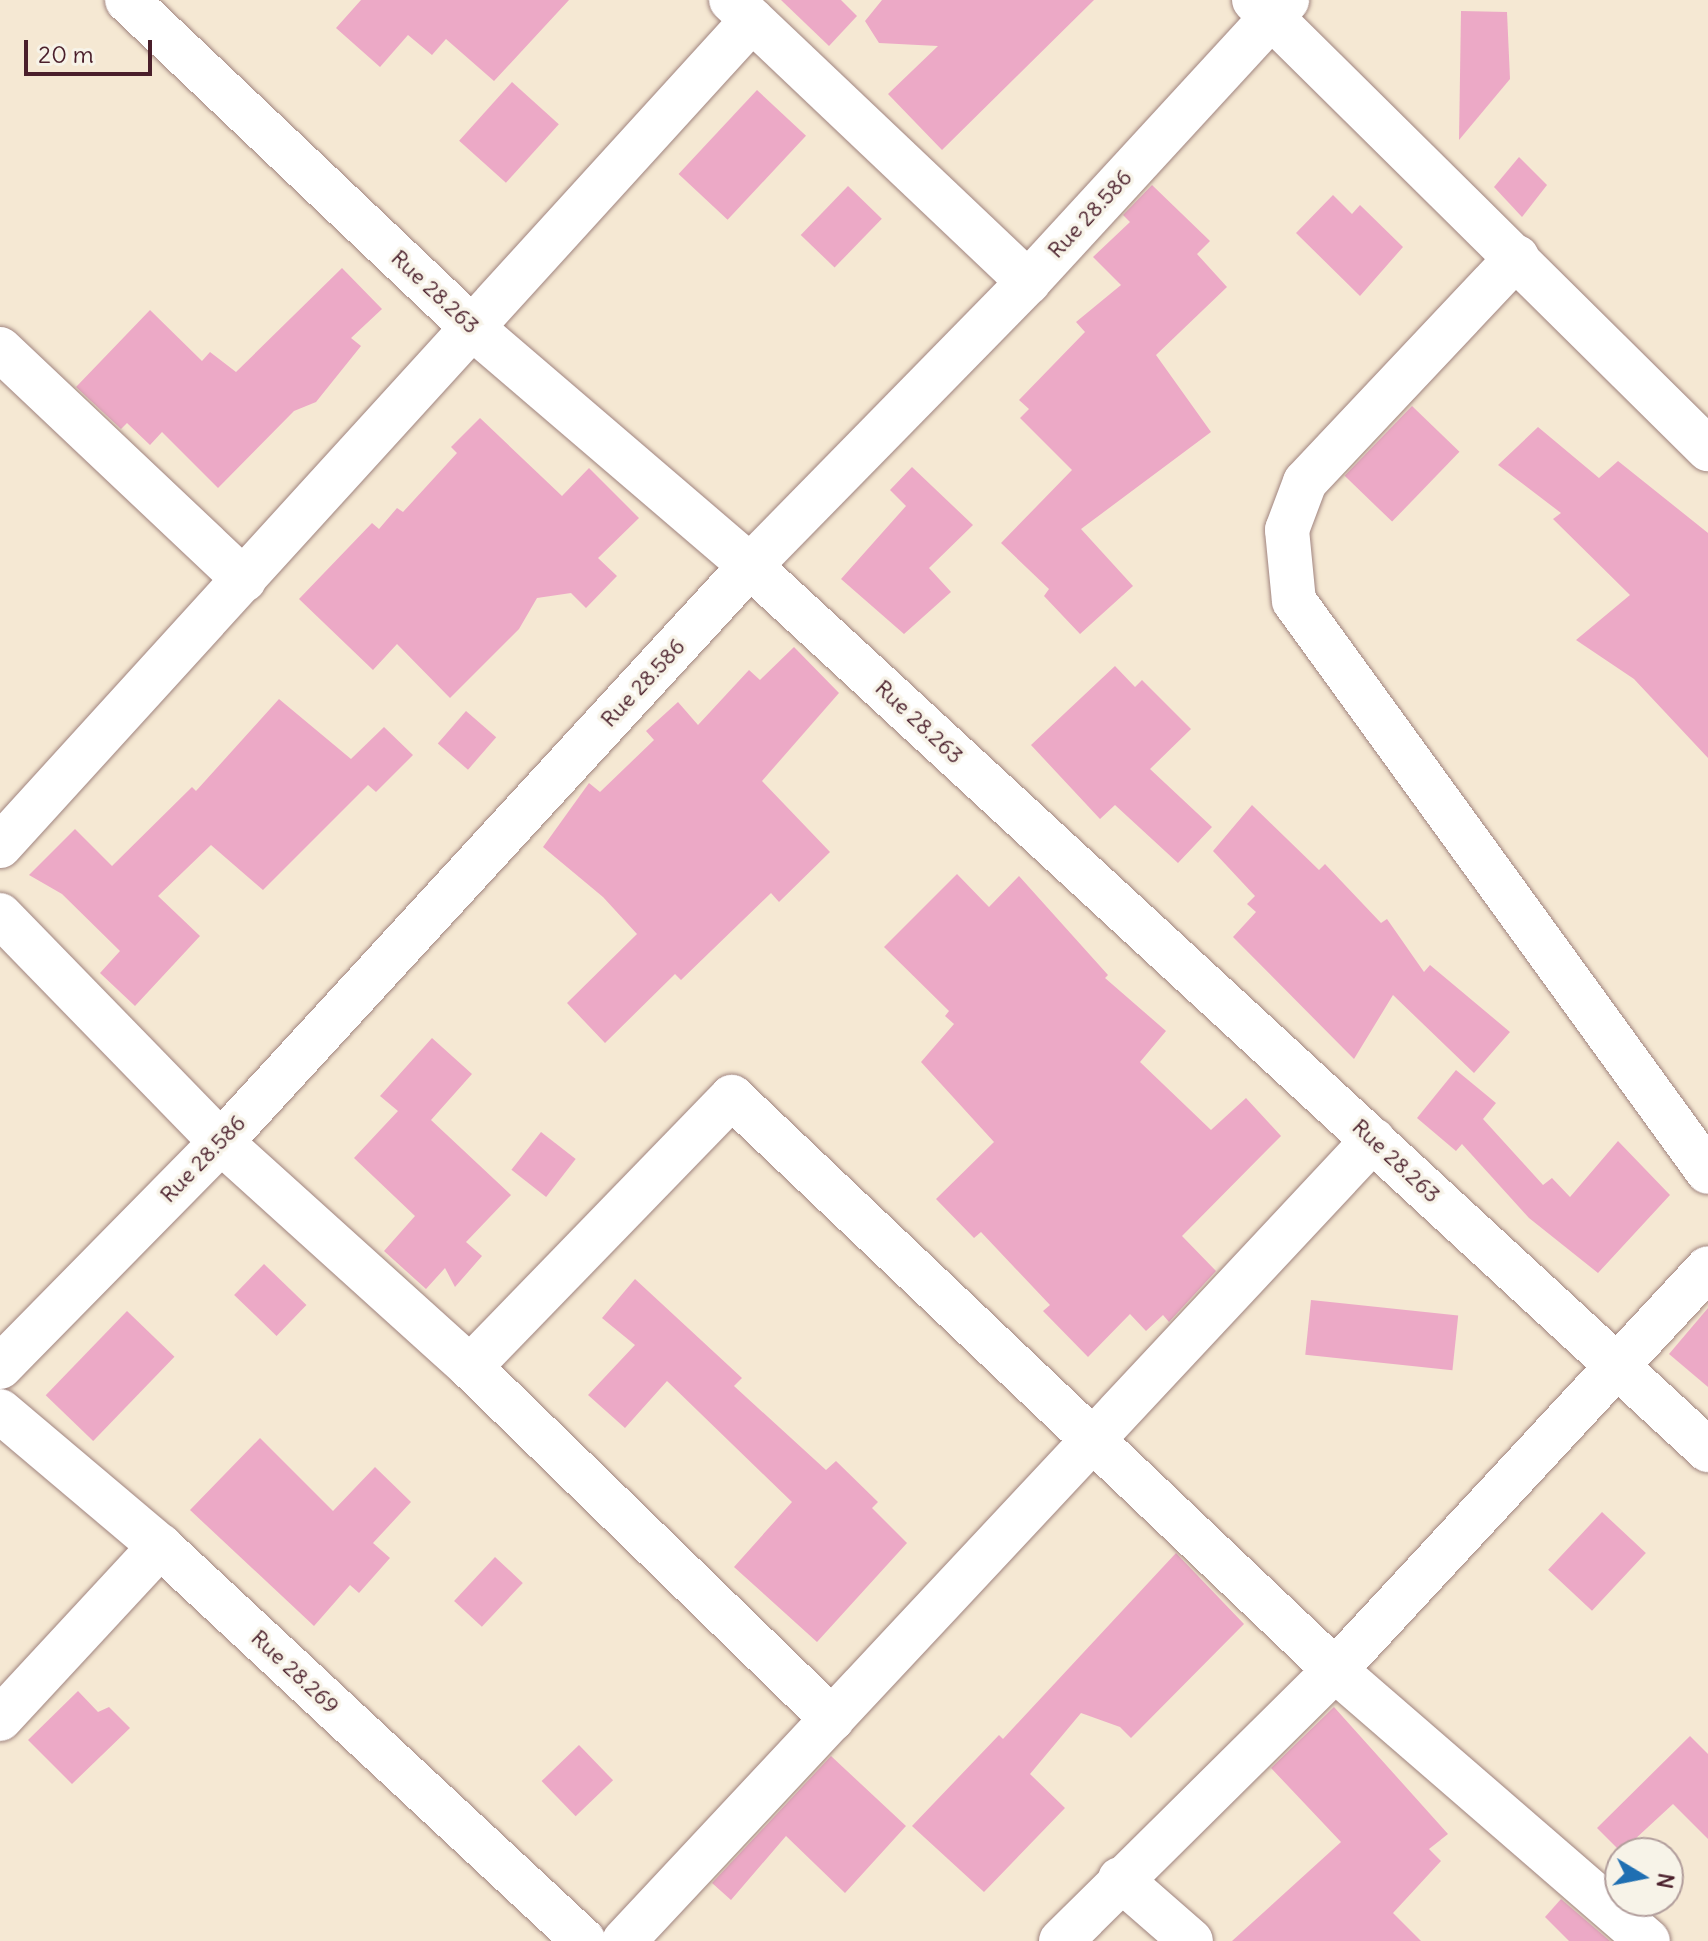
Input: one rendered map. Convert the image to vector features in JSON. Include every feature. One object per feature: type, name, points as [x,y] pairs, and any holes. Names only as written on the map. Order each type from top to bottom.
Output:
[{"type":"street","name":"Rue 28.263","points":[[127,0],[475,330],[750,566],[1708,1450]]},
{"type":"street","points":[[1271,5],[1708,449]]},
{"type":"street","name":"Rue 28.586","points":[[0,1367],[221,1142],[750,566],[1028,282],[1271,5]]},
{"type":"street","points":[[0,846],[475,330],[742,10],[1028,282]]},
{"type":"street","points":[[1517,257],[1305,482],[1287,530],[1294,601],[1708,1172]]},
{"type":"street","points":[[0,349],[244,580]]},
{"type":"street","points":[[0,915],[221,1142],[470,1367],[832,1719]]},
{"type":"street","points":[[470,1367],[732,1097],[1335,1670],[1648,1941]]},
{"type":"street","points":[[624,1941],[1373,1140]]},
{"type":"street","points":[[1061,1941],[1120,1879],[1335,1670],[1708,1268]]},
{"type":"street","name":"Rue 28.269","points":[[0,1411],[160,1546],[584,1941]]},
{"type":"street","points":[[0,1719],[160,1546]]},
{"type":"street","points":[[1120,1879],[1191,1941]]},
{"type":"building","points":[[361,0],[569,0],[494,81],[446,39],[432,55],[408,35],[380,67],[336,28]]},
{"type":"building","points":[[781,0],[841,0],[857,16],[829,46]]},
{"type":"building","points":[[882,0],[1094,0],[942,150],[888,94],[938,46],[879,43],[865,21]]},
{"type":"building","points":[[1461,11],[1507,12],[1510,79],[1459,140]]},
{"type":"building","points":[[512,82],[559,124],[506,183],[459,141]]},
{"type":"building","points":[[757,90],[806,136],[728,220],[679,174]]},
{"type":"building","points":[[1519,157],[1547,185],[1522,217],[1494,187]]},
{"type":"building","points":[[1152,185],[1210,241],[1197,254],[1227,287],[1156,355],[1211,432],[1081,529],[1133,586],[1080,634],[1044,596],[1049,589],[1001,543],[1072,470],[1020,418],[1029,409],[1019,400],[1085,332],[1076,322],[1121,285],[1093,257],[1130,222],[1123,215]]},
{"type":"building","points":[[848,186],[882,219],[835,268],[801,235]]},
{"type":"building","points":[[1333,195],[1352,214],[1360,205],[1403,247],[1360,296],[1296,233]]},
{"type":"building","points":[[342,268],[382,309],[351,338],[361,346],[316,402],[294,411],[218,488],[162,432],[150,445],[127,423],[121,429],[76,387],[150,310],[202,361],[210,352],[236,372]]},
{"type":"building","points":[[1412,406],[1459,452],[1392,522],[1345,476]]},
{"type":"building","points":[[480,418],[562,496],[589,468],[639,518],[598,558],[617,576],[586,608],[571,593],[537,598],[519,629],[450,698],[397,644],[373,670],[299,599],[372,523],[379,529],[397,508],[403,512],[457,453],[451,447]]},
{"type":"building","points":[[1538,427],[1599,478],[1618,461],[1708,533],[1708,758],[1634,679],[1576,640],[1630,595],[1553,519],[1561,513],[1498,465]]},
{"type":"building","points":[[912,467],[973,525],[929,568],[951,592],[904,634],[841,579],[906,506],[890,490]]},
{"type":"building","points":[[794,647],[839,693],[762,781],[830,852],[779,902],[771,893],[681,980],[675,974],[605,1043],[567,1003],[637,934],[603,897],[543,847],[589,783],[600,792],[654,740],[646,731],[678,702],[698,725],[749,670],[760,680]]},
{"type":"building","points":[[1115,666],[1135,687],[1142,680],[1191,729],[1150,769],[1212,827],[1178,863],[1115,805],[1100,819],[1031,745]]},
{"type":"building","points":[[279,699],[351,759],[384,727],[413,755],[376,792],[368,785],[263,890],[211,845],[158,896],[200,936],[135,1006],[100,973],[120,951],[62,894],[29,875],[75,829],[112,866],[192,787],[196,791]]},
{"type":"building","points":[[466,711],[496,737],[468,770],[438,743]]},
{"type":"building","points":[[1252,805],[1319,870],[1325,864],[1381,923],[1387,919],[1424,972],[1430,965],[1510,1032],[1474,1073],[1393,995],[1354,1059],[1233,937],[1256,912],[1247,904],[1255,896],[1213,851]]},
{"type":"building","points":[[957,874],[989,907],[1019,876],[1108,975],[1105,978],[1166,1031],[1140,1062],[1211,1130],[1246,1098],[1281,1136],[1182,1236],[1216,1271],[1169,1322],[1163,1315],[1146,1331],[1130,1314],[1088,1357],[1043,1311],[1050,1305],[981,1232],[974,1238],[936,1199],[994,1142],[921,1062],[954,1024],[945,1016],[949,1011],[884,947]]},
{"type":"building","points":[[432,1038],[472,1074],[431,1120],[511,1195],[466,1242],[482,1256],[455,1287],[445,1268],[426,1289],[384,1251],[415,1216],[354,1158],[398,1111],[380,1096]]},
{"type":"building","points":[[1456,1070],[1496,1103],[1483,1119],[1543,1185],[1552,1178],[1570,1197],[1618,1141],[1670,1195],[1598,1273],[1529,1218],[1462,1144],[1456,1151],[1417,1118]]},
{"type":"building","points":[[541,1132],[576,1159],[546,1197],[511,1170]]},
{"type":"building","points":[[264,1264],[306,1305],[277,1336],[234,1295]]},
{"type":"building","points":[[635,1279],[742,1378],[734,1386],[826,1470],[836,1461],[878,1502],[872,1508],[907,1543],[817,1642],[734,1567],[792,1502],[667,1381],[625,1428],[588,1395],[635,1345],[602,1318]]},
{"type":"building","points":[[1311,1300],[1458,1315],[1452,1370],[1305,1355]]},
{"type":"building","points":[[1708,1308],[1708,1387],[1669,1354]]},
{"type":"building","points":[[127,1311],[174,1357],[93,1441],[46,1395]]},
{"type":"building","points":[[260,1438],[333,1511],[375,1467],[411,1502],[373,1543],[390,1558],[359,1593],[350,1585],[314,1626],[190,1510]]},
{"type":"building","points":[[1602,1512],[1646,1553],[1592,1611],[1548,1570]]},
{"type":"building","points":[[1176,1553],[1244,1624],[1131,1738],[1120,1727],[1081,1713],[1030,1774],[1065,1808],[984,1892],[912,1826],[999,1735],[1003,1739]]},
{"type":"building","points":[[495,1557],[523,1583],[482,1627],[454,1601]]},
{"type":"building","points":[[78,1691],[98,1712],[109,1707],[130,1728],[72,1784],[28,1740]]},
{"type":"building","points":[[1334,1707],[1448,1834],[1429,1849],[1441,1861],[1393,1913],[1421,1941],[1232,1941],[1341,1842],[1271,1768]]},
{"type":"building","points":[[1690,1736],[1708,1754],[1708,1839],[1673,1804],[1637,1837],[1606,1837],[1597,1828]]},
{"type":"building","points":[[579,1745],[613,1780],[576,1816],[542,1781]]},
{"type":"building","points":[[831,1756],[906,1826],[845,1893],[786,1836],[731,1900],[712,1883]]},
{"type":"building","points":[[1561,1899],[1610,1941],[1569,1941],[1545,1917]]}]
